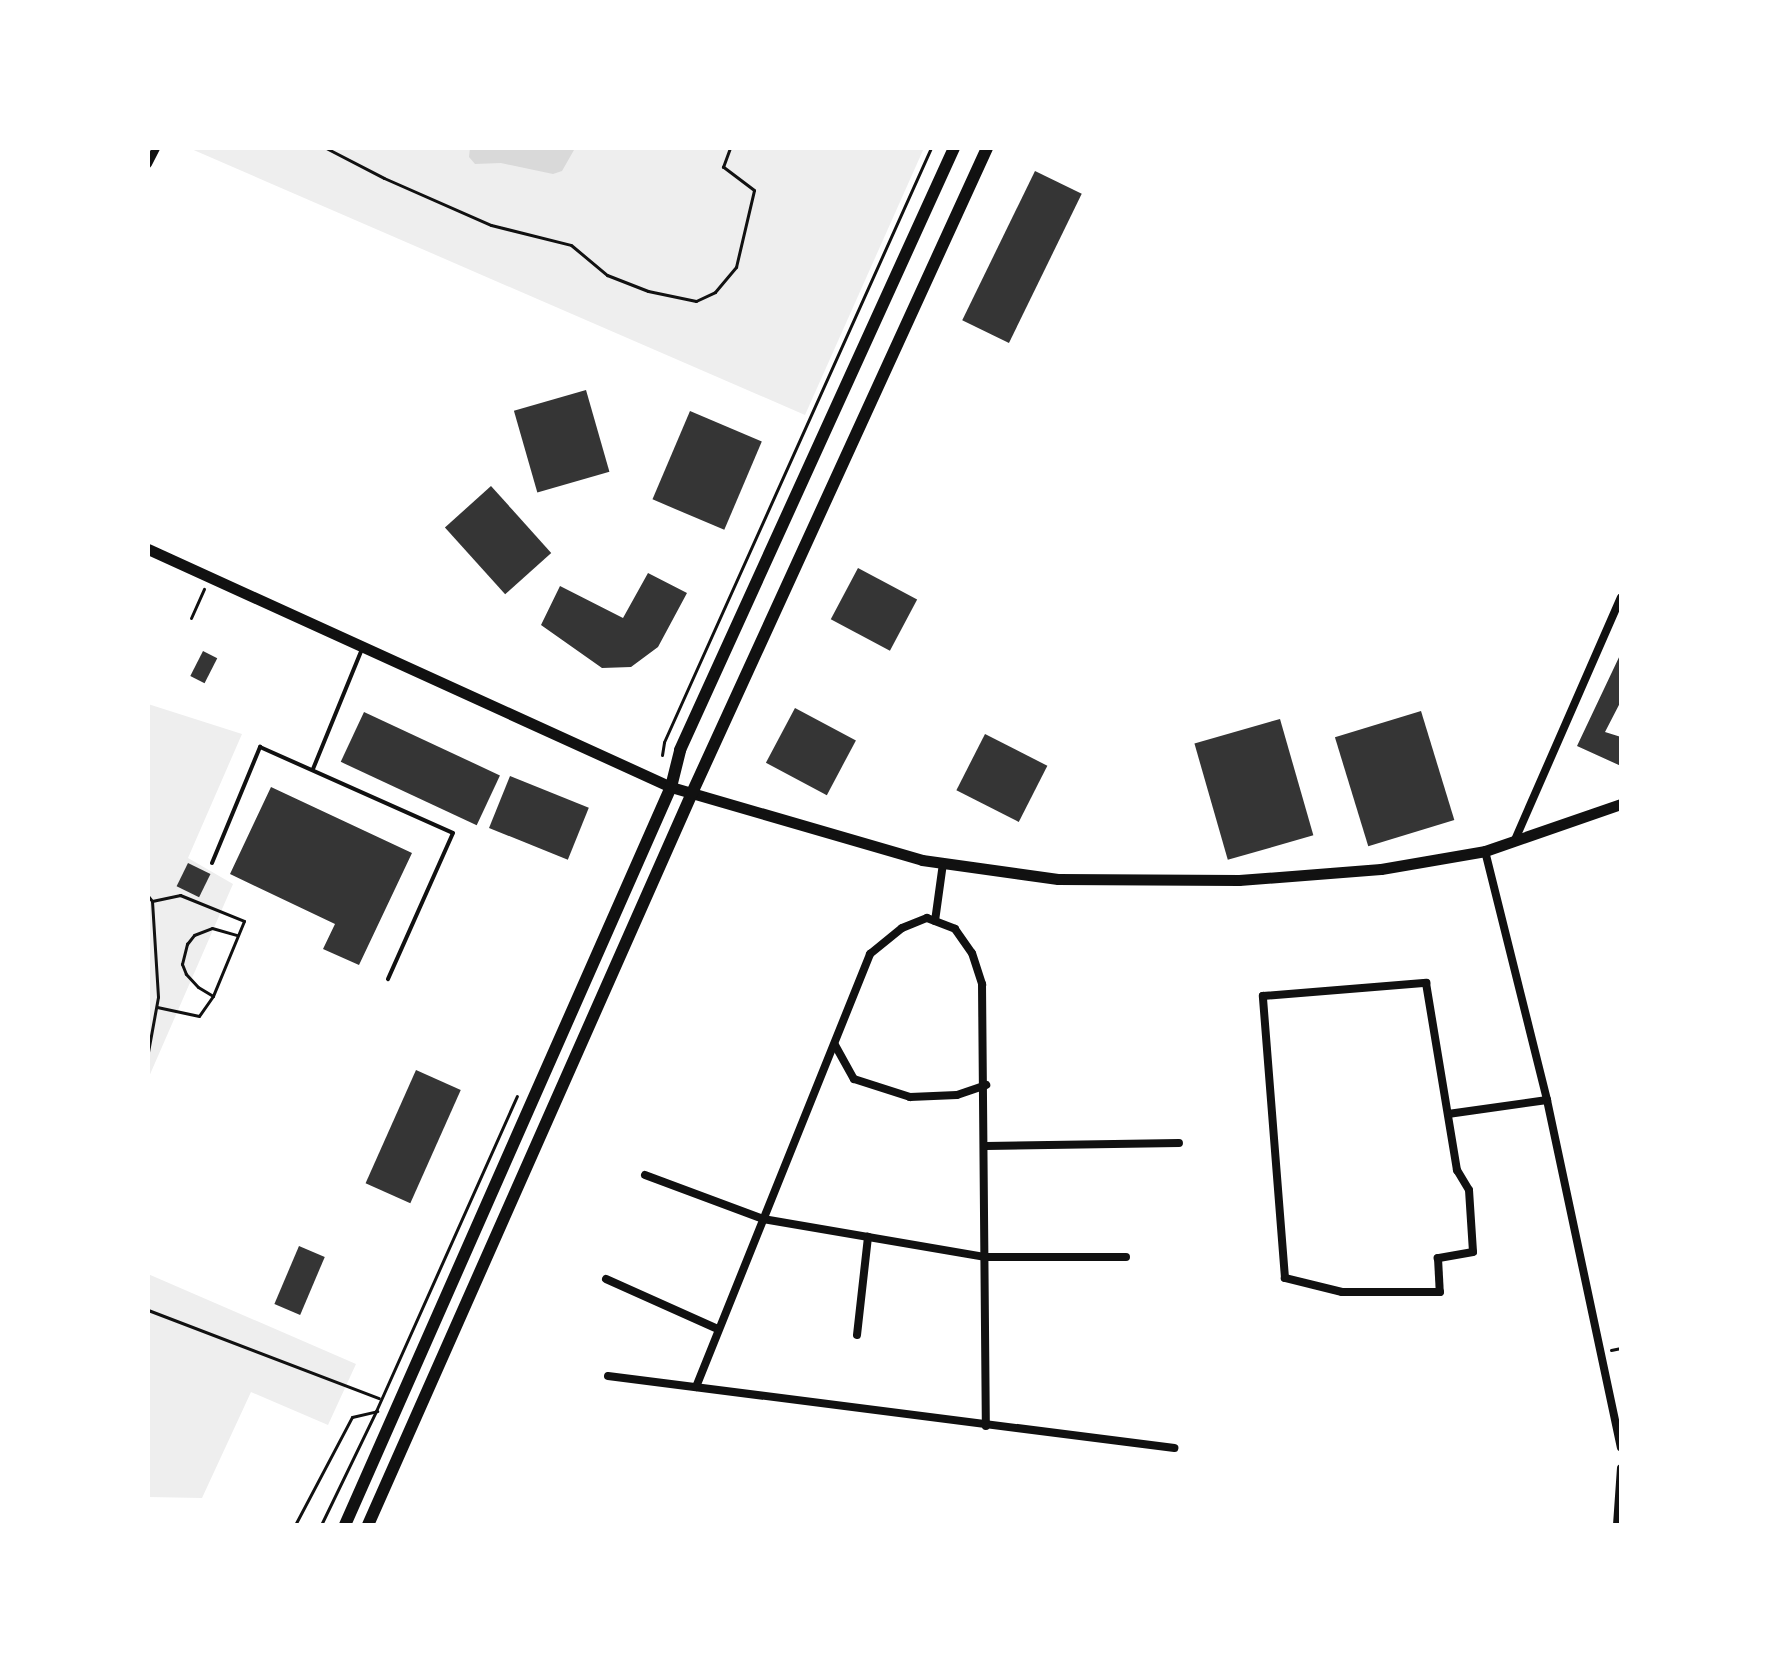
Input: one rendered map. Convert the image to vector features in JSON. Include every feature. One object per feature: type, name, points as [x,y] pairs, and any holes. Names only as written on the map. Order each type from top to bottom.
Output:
[{"type":"main road","points":[[345,1525],[671,787],[680,750],[954,148]]},
{"type":"main road","points":[[368,1525],[692,793],[987,148]]},
{"type":"street","points":[[148,164],[156,148]]},
{"type":"street","points":[[148,549],[671,787],[943,863],[1058,879],[1239,880],[1381,869],[1485,851],[1621,804]]},
{"type":"street","points":[[1514,842],[1621,597]]},
{"type":"street","points":[[1485,851],[1547,1100],[1621,1447]]},
{"type":"street","points":[[935,921],[943,863]]},
{"type":"street","points":[[696,1387],[870,954],[902,928],[927,918],[955,929],[976,963],[982,984],[986,1085],[986,1426]]},
{"type":"street","points":[[1426,983],[1448,1114],[1457,1170],[1469,1190],[1473,1252],[1438,1258],[1440,1292],[1342,1292],[1285,1278],[1263,996],[1426,983]]},
{"type":"street","points":[[835,1045],[854,1079],[910,1097],[957,1095],[986,1085]]},
{"type":"street","points":[[1448,1114],[1547,1100]]},
{"type":"street","points":[[986,1146],[1179,1143]]},
{"type":"street","points":[[645,1175],[763,1219],[868,1237],[986,1257],[1126,1257]]},
{"type":"street","points":[[857,1335],[868,1237]]},
{"type":"street","points":[[606,1279],[718,1329]]},
{"type":"street","points":[[608,1376],[1174,1448]]},
{"type":"street","points":[[1617,1525],[1621,1468]]},
{"type":"lane","points":[[313,769],[363,647]]},
{"type":"lane","points":[[212,863],[260,747],[453,833],[388,979]]},
{"type":"path","points":[[326,148],[384,178],[491,225],[571,245],[607,275],[648,291],[696,301],[715,292],[736,267],[754,190],[723,167],[730,148]]},
{"type":"path","points":[[658,781],[664,742],[931,148]]},
{"type":"path","points":[[191,618],[209,577]]},
{"type":"path","points":[[152,901],[180,895],[244,921],[213,996],[199,1016],[157,1007]]},
{"type":"path","points":[[148,896],[152,901],[157,1007],[148,1052]]},
{"type":"path","points":[[213,996],[198,987],[186,974],[182,964],[187,944],[194,935],[212,928],[237,935]]},
{"type":"path","points":[[321,1525],[376,1411],[523,1083]]},
{"type":"path","points":[[148,1310],[397,1406]]},
{"type":"path","points":[[295,1525],[352,1417],[397,1406]]},
{"type":"shaded area","points":[[189,148],[924,148],[805,415]]},
{"type":"shaded area","points":[[470,148],[574,150],[562,171],[553,174],[501,163],[475,164],[469,157]]},
{"type":"shaded area","points":[[148,704],[242,734],[188,858],[233,884],[148,1079]]},
{"type":"shaded area","points":[[148,1274],[356,1364],[328,1425],[251,1392],[202,1498],[148,1497]]},
{"type":"building","points":[[1035,171],[1082,194],[1009,343],[962,320]]},
{"type":"building","points":[[586,390],[609,472],[537,492],[514,411]]},
{"type":"building","points":[[690,411],[762,441],[724,530],[652,499]]},
{"type":"building","points":[[491,486],[551,553],[505,594],[445,527]]},
{"type":"building","points":[[858,568],[917,599],[890,651],[831,619]]},
{"type":"building","points":[[648,573],[687,593],[658,647],[631,667],[602,668],[541,625],[560,586],[623,618]]},
{"type":"building","points":[[203,651],[217,658],[205,683],[190,676]]},
{"type":"building","points":[[1621,653],[1621,701],[1605,732],[1621,737],[1621,766],[1577,746]]},
{"type":"building","points":[[795,708],[856,740],[827,795],[766,763]]},
{"type":"building","points":[[1421,711],[1454,820],[1368,846],[1335,737]]},
{"type":"building","points":[[364,712],[500,775],[477,825],[341,762]]},
{"type":"building","points":[[1280,719],[1313,835],[1228,860],[1194,744]]},
{"type":"building","points":[[985,734],[1047,766],[1019,822],[956,790]]},
{"type":"building","points":[[510,776],[589,808],[568,860],[489,828]]},
{"type":"building","points":[[271,787],[412,853],[359,965],[323,949],[335,924],[230,874]]},
{"type":"building","points":[[188,863],[210,874],[199,897],[177,886]]},
{"type":"building","points":[[416,1070],[461,1090],[410,1203],[366,1183]]},
{"type":"building","points":[[299,1246],[325,1257],[300,1315],[274,1304]]}]
